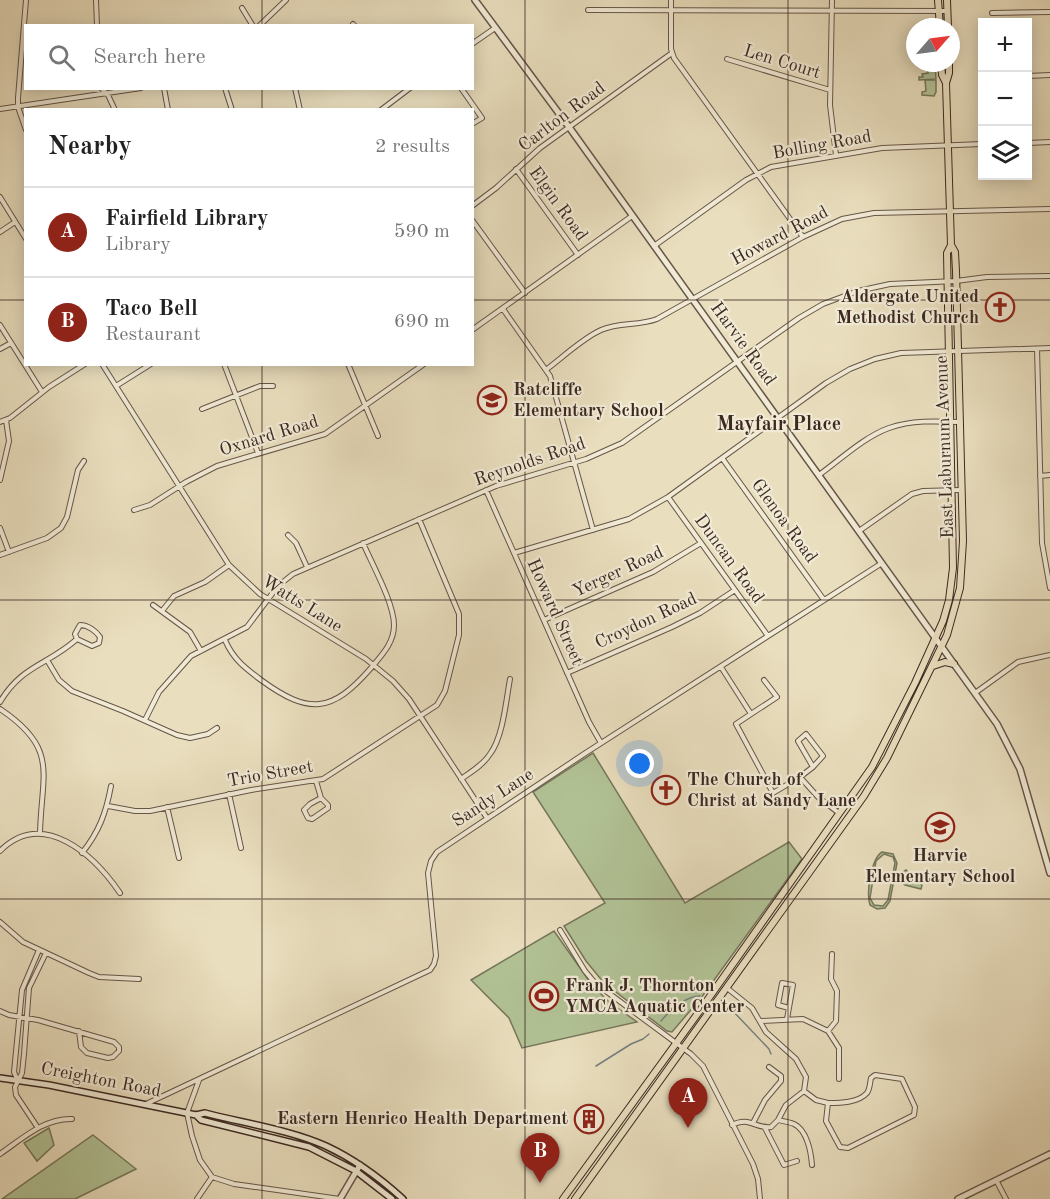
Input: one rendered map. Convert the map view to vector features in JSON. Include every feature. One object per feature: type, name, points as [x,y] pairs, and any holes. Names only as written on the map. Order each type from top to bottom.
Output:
[{"type":"main road","points":[[938,0],[939,18]]},
{"type":"main road","points":[[947,0],[947,18]]},
{"type":"main road","name":"East Laburnum Avenue","points":[[942,72],[946,83]]},
{"type":"main road","name":"East Laburnum Avenue","points":[[574,1199],[873,782],[933,666],[953,618],[961,578],[961,490],[955,252],[951,245],[949,212],[946,83],[949,72]]},
{"type":"main road","name":"East Laburnum Avenue","points":[[563,1199],[839,814],[878,755],[936,639],[949,600],[953,568],[947,281],[947,253],[951,245]]},
{"type":"main road","points":[[933,666],[942,663],[954,664]]},
{"type":"street","points":[[24,24],[26,0]]},
{"type":"street","points":[[96,0],[97,24]]},
{"type":"street","points":[[261,24],[286,0]]},
{"type":"street","name":"Harvie Road","points":[[475,0],[860,531],[1007,740],[1020,769],[1050,873]]},
{"type":"street","points":[[671,0],[672,53],[803,237]]},
{"type":"street","points":[[832,0],[830,90],[836,156]]},
{"type":"street","points":[[242,8],[252,24]]},
{"type":"street","points":[[588,10],[947,11]]},
{"type":"street","points":[[992,13],[1050,12]]},
{"type":"street","points":[[24,27],[18,107],[24,124]]},
{"type":"street","points":[[474,43],[495,28]]},
{"type":"street","name":"Carlton Road","points":[[474,204],[540,148],[672,53]]},
{"type":"street","name":"Len Court","points":[[727,59],[830,90]]},
{"type":"street","points":[[1032,76],[1050,75]]},
{"type":"street","points":[[103,90],[114,108]]},
{"type":"street","points":[[0,109],[127,90]]},
{"type":"street","points":[[164,90],[168,108]]},
{"type":"street","points":[[226,90],[231,108]]},
{"type":"street","points":[[295,90],[300,108]]},
{"type":"street","points":[[384,108],[407,90]]},
{"type":"street","points":[[462,90],[482,118],[474,123]]},
{"type":"street","points":[[1032,143],[1050,142]]},
{"type":"street","name":"Bolling Road","points":[[654,246],[757,173],[771,167],[882,148],[978,144]]},
{"type":"street","name":"Elgin Road","points":[[516,169],[578,255]]},
{"type":"street","points":[[0,197],[24,236]]},
{"type":"street","name":"Howard Road","points":[[547,369],[602,330],[620,324],[651,321],[803,237],[842,219],[874,213],[1050,209]]},
{"type":"street","points":[[474,329],[632,216]]},
{"type":"street","points":[[0,232],[15,222]]},
{"type":"street","points":[[474,223],[525,293]]},
{"type":"street","name":"Reynolds Road","points":[[145,720],[159,692],[191,656],[247,627],[278,585],[292,574],[486,490],[574,463],[622,442],[799,318],[823,304],[858,291],[891,284],[987,277],[1050,276]]},
{"type":"street","points":[[503,309],[547,369],[593,530]]},
{"type":"street","points":[[0,325],[24,364]]},
{"type":"street","points":[[0,349],[11,343]]},
{"type":"street","points":[[514,554],[629,519],[668,497],[826,383],[850,369],[875,359],[901,353],[1050,348]]},
{"type":"street","points":[[1037,349],[1042,543],[1048,565],[1050,588]]},
{"type":"street","points":[[26,366],[42,392]]},
{"type":"street","points":[[0,422],[82,366]]},
{"type":"street","name":"Watts Lane","points":[[103,366],[229,565],[267,600],[374,664],[398,686],[487,818]]},
{"type":"street","points":[[116,386],[148,366]]},
{"type":"street","points":[[225,366],[258,453]]},
{"type":"street","points":[[349,366],[378,436]]},
{"type":"street","name":"Oxnard Road","points":[[134,510],[150,505],[217,466],[320,436],[366,407],[418,366]]},
{"type":"street","points":[[202,409],[260,386],[273,386]]},
{"type":"street","points":[[0,480],[9,441],[6,420]]},
{"type":"street","points":[[819,475],[868,439],[888,428],[910,422],[959,422]]},
{"type":"street","name":"Glenoa Road","points":[[722,458],[824,600]]},
{"type":"street","points":[[0,555],[47,538],[61,528],[67,517],[78,470],[84,461]]},
{"type":"street","points":[[1040,476],[1050,475]]},
{"type":"street","name":"Howard Street","points":[[486,490],[589,722],[601,743]]},
{"type":"street","points":[[860,531],[912,494],[923,491],[961,490]]},
{"type":"street","name":"Duncan Road","points":[[668,497],[768,636]]},
{"type":"street","name":"Trio Street","points":[[108,806],[143,811],[229,794],[316,781],[341,769],[436,705],[445,691],[459,635],[459,624],[456,603],[419,519]]},
{"type":"street","points":[[0,528],[9,552]]},
{"type":"street","points":[[288,535],[297,543],[308,567]]},
{"type":"street","points":[[225,640],[233,656],[244,668],[280,694],[306,704],[325,703],[345,695],[374,664],[391,641],[394,617],[363,543]]},
{"type":"street","name":"Yerger Road","points":[[543,620],[653,572],[701,543]]},
{"type":"street","name":"Sandy Lane","points":[[145,1104],[430,969],[436,956],[428,884],[430,861],[443,847],[882,563]]},
{"type":"street","points":[[162,611],[178,594],[205,582],[229,565]]},
{"type":"street","name":"Croydon Road","points":[[567,673],[672,627],[700,613],[735,590]]},
{"type":"street","points":[[153,605],[190,632],[201,651]]},
{"type":"street","points":[[80,625],[92,629],[100,638],[99,643],[92,646],[77,639],[75,634],[80,625]]},
{"type":"street","points":[[0,702],[16,680],[28,670],[62,652],[77,639]]},
{"type":"street","points":[[975,693],[1018,662],[1050,655]]},
{"type":"street","points":[[47,660],[59,680],[72,691],[177,735],[190,738],[208,734],[217,728]]},
{"type":"street","points":[[721,667],[751,714]]},
{"type":"street","points":[[460,779],[482,763],[496,743],[510,679]]},
{"type":"street","points":[[764,680],[777,697],[736,724],[773,793],[800,777],[813,767],[823,756],[805,734],[798,741],[813,767]]},
{"type":"street","points":[[0,709],[27,731],[40,753],[45,779],[40,834]]},
{"type":"street","points":[[800,777],[818,798],[839,814]]},
{"type":"street","points":[[316,781],[321,798],[327,802],[328,808],[312,819],[305,816],[304,810],[321,798]]},
{"type":"street","points":[[82,853],[101,825],[108,806],[111,786]]},
{"type":"street","points":[[229,794],[241,848]]},
{"type":"street","points":[[167,807],[179,858]]},
{"type":"street","points":[[0,851],[20,837],[40,834],[59,838],[105,872],[120,893]]},
{"type":"street","points":[[0,922],[23,942],[99,976],[139,979]]},
{"type":"street","points":[[560,930],[595,984],[703,1066],[753,1164],[758,1179],[760,1199]]},
{"type":"street","points":[[18,1079],[14,1072],[22,990],[39,950]]},
{"type":"street","points":[[38,1128],[16,1095],[15,1087],[22,1073],[29,988],[46,953]]},
{"type":"street","points":[[828,1031],[836,1021],[837,991],[831,979],[832,954]]},
{"type":"street","points":[[787,1019],[789,1008],[793,985],[782,983],[778,1005],[789,1008]]},
{"type":"street","points":[[727,988],[752,1008],[766,1032],[796,1059],[806,1077],[804,1091],[786,1105],[778,1120],[771,1127],[765,1128],[742,1121],[732,1125]]},
{"type":"street","points":[[0,1011],[18,1017],[26,1017],[79,1032],[114,1042],[119,1047],[119,1051],[113,1057],[108,1058],[87,1053],[81,1047],[79,1032]]},
{"type":"street","points":[[761,1021],[802,1019],[828,1031],[838,1048],[839,1079]]},
{"type":"street","points":[[753,1123],[765,1100],[781,1081],[781,1076],[769,1067]]},
{"type":"street","points":[[804,1091],[816,1100],[845,1103],[865,1094],[871,1078],[879,1075],[901,1078],[915,1110],[914,1115],[848,1148],[843,1148],[838,1145],[826,1121],[828,1103]]},
{"type":"street","name":"Creighton Road","points":[[0,1078],[18,1079],[196,1115],[205,1113],[302,1138],[326,1146],[360,1165],[403,1199]]},
{"type":"street","points":[[199,1080],[188,1113],[192,1136],[200,1160],[212,1177],[234,1184],[340,1199],[360,1165]]},
{"type":"street","name":"Creighton Road","points":[[196,1115],[201,1120],[309,1148],[356,1171],[392,1199]]},
{"type":"street","points":[[0,1154],[38,1128],[54,1121],[72,1119]]},
{"type":"street","points":[[778,1120],[793,1124],[798,1128],[809,1146],[812,1165]]},
{"type":"street","points":[[765,1128],[784,1165],[797,1161]]},
{"type":"street","points":[[958,1199],[1050,1154]]},
{"type":"street","points":[[196,1199],[212,1177]]},
{"type":"street","points":[[996,1180],[1006,1199]]},
{"type":"green space","points":[[936,72],[936,79],[919,80],[919,77],[923,77],[922,74]]},
{"type":"green space","points":[[925,80],[936,80],[934,96],[922,95],[922,92],[926,91]]},
{"type":"green space","points":[[593,753],[685,903],[789,842],[802,859],[701,998],[672,1032],[667,1031],[604,983],[586,961],[564,926],[605,903],[533,792]]},
{"type":"green space","points":[[882,852],[893,854],[897,863],[890,901],[885,908],[877,909],[870,905],[869,893],[870,877],[872,869],[878,856]],"holes":[[[884,854],[893,857],[895,863],[888,900],[883,906],[874,905],[870,898],[876,861]]]},
{"type":"green space","points":[[906,870],[922,885],[921,889],[905,885],[901,881],[902,873]]},
{"type":"green space","points":[[554,931],[592,985],[608,1001],[637,1022],[522,1048],[509,1018],[471,980]]},
{"type":"green space","points":[[49,1128],[54,1145],[37,1161],[24,1143]]},
{"type":"green space","points":[[93,1135],[136,1169],[75,1199],[2,1199]]},
{"type":"waterway","points":[[661,1021],[679,1004],[689,998],[700,996]]},
{"type":"waterway","points":[[724,999],[771,1054]]},
{"type":"waterway","points":[[596,1066],[649,1034]]},
{"type":"place","name":"Aldergate United Methodist Church","points":[[1000,307]]},
{"type":"place","name":"Ratcliffe Elementary School","points":[[492,400]]},
{"type":"place","name":"The Church of Christ at Sandy Lane","points":[[666,790]]},
{"type":"place","name":"Harvie Elementary School","points":[[940,827]]},
{"type":"place","name":"Frank J. Thornton YMCA Aquatic Center","points":[[544,996]]},
{"type":"place","name":"Eastern Henrico Health Department","points":[[589,1119]]},
{"type":"place","name":"Fairfield Library","points":[[688,1128]]},
{"type":"place","name":"Taco Bell","points":[[540,1183]]},
{"type":"district","name":"Mayfair Place","points":[[779,425]]}]
